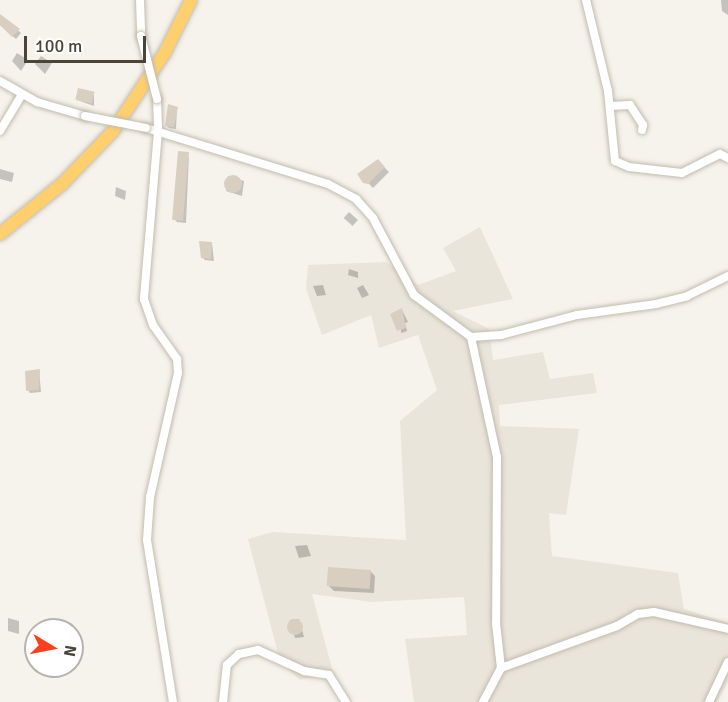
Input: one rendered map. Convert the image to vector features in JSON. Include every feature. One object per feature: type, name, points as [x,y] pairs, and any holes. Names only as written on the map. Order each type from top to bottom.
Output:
[{"type":"highway","points":[[0,234],[62,184],[113,131],[165,52],[191,0]]},
{"type":"street","points":[[140,0],[141,36],[157,99],[158,131],[144,299],[153,325],[177,359],[178,374],[150,497],[147,540],[173,702]]},
{"type":"street","points":[[586,0],[610,106],[610,139],[615,161],[682,173],[720,154],[728,158]]},
{"type":"street","points":[[0,81],[21,96],[85,116],[158,131],[328,184],[356,199],[373,218],[414,296],[471,337],[501,335],[577,315],[656,304],[687,296],[728,276]]},
{"type":"street","points":[[0,131],[21,96]]},
{"type":"street","points":[[610,106],[630,105],[643,125],[642,130]]},
{"type":"street","points":[[471,337],[497,458],[496,623],[501,668],[483,702]]},
{"type":"street","points":[[501,668],[617,626],[638,614],[654,612],[728,629]]},
{"type":"street","points":[[224,702],[227,665],[239,654],[258,650],[304,671],[329,675],[346,702]]},
{"type":"street","points":[[709,702],[728,662]]},
{"type":"shaded area","points":[[480,227],[513,299],[453,311],[489,329],[493,360],[543,352],[550,379],[593,373],[597,393],[499,405],[500,426],[579,429],[566,515],[549,513],[552,556],[678,573],[684,609],[728,623],[728,682],[717,702],[414,702],[405,639],[467,635],[464,597],[372,602],[312,594],[333,672],[300,680],[280,661],[248,539],[272,532],[406,540],[400,421],[437,390],[418,335],[379,348],[371,315],[322,335],[306,289],[308,265],[386,262],[418,285],[456,271],[443,248]]},
{"type":"building","points":[[0,14],[20,29],[12,37],[0,25]]},
{"type":"building","points":[[78,88],[95,92],[92,104],[75,100]]},
{"type":"building","points":[[168,104],[178,107],[174,127],[165,126]]},
{"type":"building","points":[[178,151],[189,152],[183,221],[172,220]]},
{"type":"building","points":[[378,159],[385,167],[368,184],[363,183],[357,174]]},
{"type":"building","points":[[233,175],[240,177],[242,184],[240,191],[233,193],[226,191],[224,184],[226,177]]},
{"type":"building","points":[[199,241],[212,242],[211,259],[201,258]]},
{"type":"building","points":[[402,308],[406,328],[397,331],[390,314]]},
{"type":"building","points":[[40,369],[39,390],[26,391],[25,371]]},
{"type":"building","points":[[328,567],[371,570],[370,589],[327,586]]},
{"type":"building","points":[[295,619],[301,621],[303,627],[301,633],[295,635],[289,633],[287,627],[289,621]]}]
